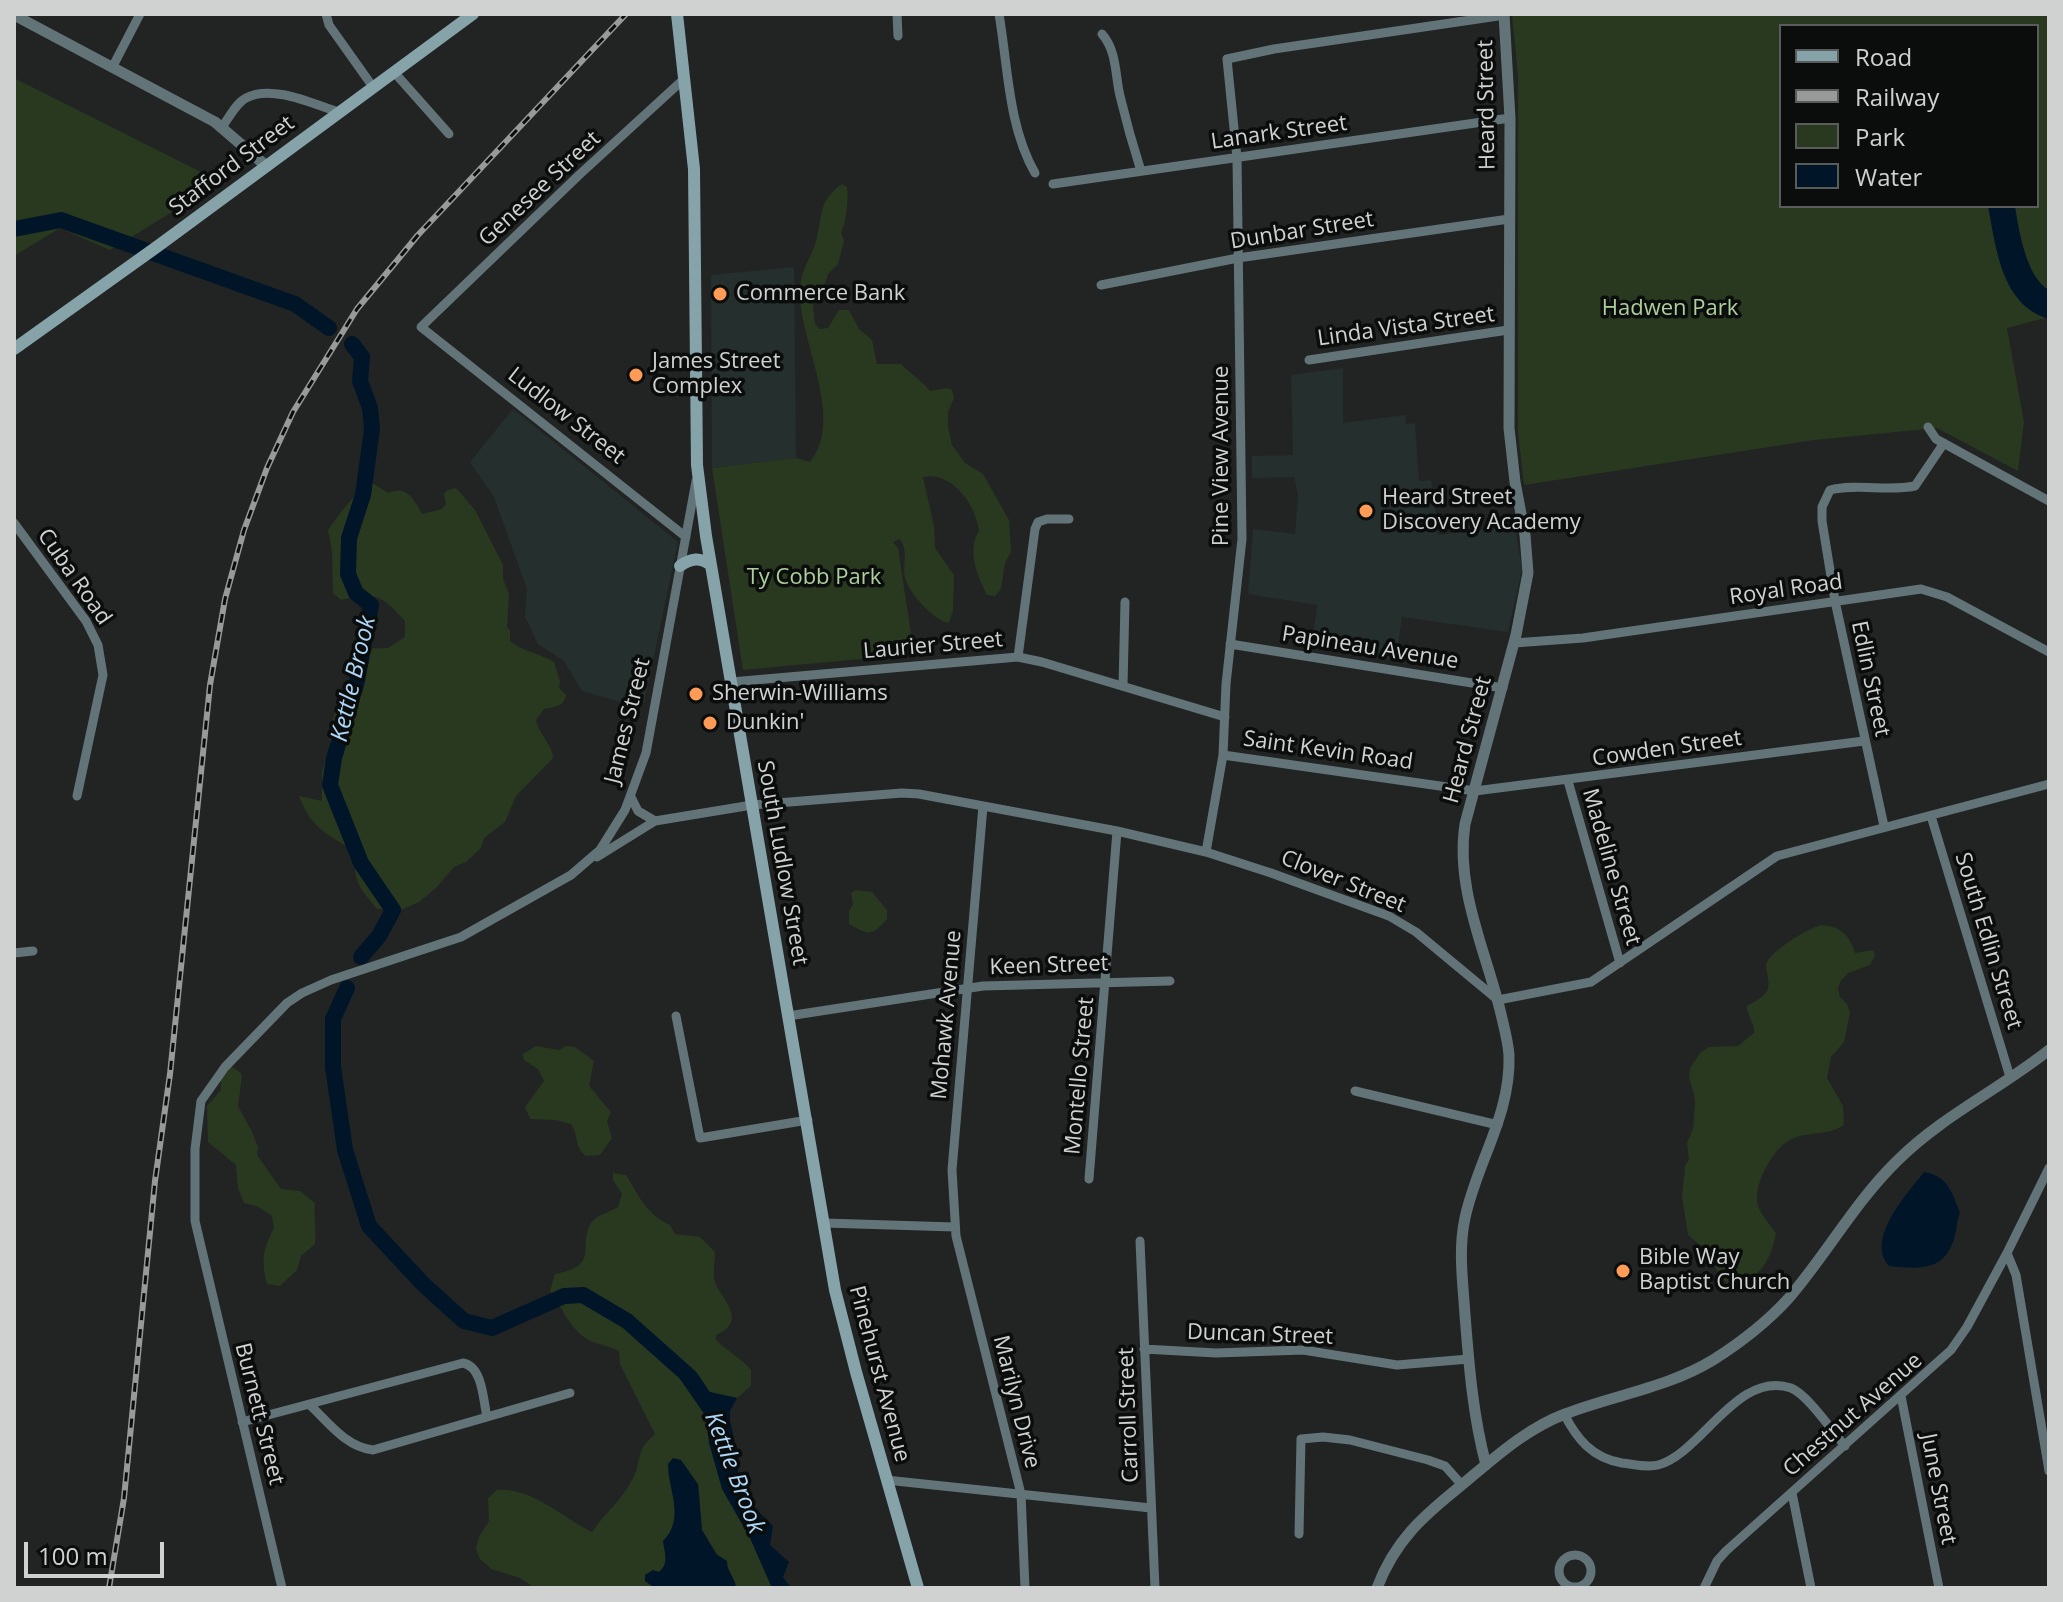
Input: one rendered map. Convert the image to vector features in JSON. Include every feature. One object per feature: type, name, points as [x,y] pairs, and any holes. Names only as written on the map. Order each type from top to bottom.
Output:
[{"type":"main road","name":"James Street","points":[[677,14],[694,169],[697,472]]},
{"type":"main road","name":"Stafford Street","points":[[14,349],[469,15]]},
{"type":"main road","name":"South Ludlow Street","points":[[697,472],[815,1168]]},
{"type":"main road","points":[[680,566],[693,559],[704,560],[711,565]]},
{"type":"main road","name":"Pinehurst Avenue","points":[[815,1168],[846,1335],[918,1588]]},
{"type":"street","points":[[113,66],[140,14]]},
{"type":"street","points":[[326,14],[329,25],[373,87]]},
{"type":"street","points":[[897,14],[898,36]]},
{"type":"street","points":[[999,14],[1013,108],[1025,152],[1035,173]]},
{"type":"street","name":"Pine View Avenue","points":[[1206,852],[1223,755],[1230,644],[1242,539],[1237,158],[1227,59],[1265,50],[1504,15]]},
{"type":"street","name":"Heard Street","points":[[1486,1465],[1476,1425],[1469,1359],[1462,1278],[1463,1235],[1469,1204],[1498,1125],[1509,1077],[1509,1051],[1462,865],[1465,824],[1503,688],[1528,573],[1509,428],[1510,118],[1504,15]]},
{"type":"street","points":[[22,16],[222,127],[265,165]]},
{"type":"street","points":[[1102,34],[1113,55],[1119,92],[1141,171]]},
{"type":"street","points":[[394,72],[449,134]]},
{"type":"street","name":"Genesee Street","points":[[421,327],[685,78]]},
{"type":"street","points":[[222,127],[239,104],[257,95],[275,94],[300,99],[338,112]]},
{"type":"street","name":"Lanark Street","points":[[1053,184],[1510,118]]},
{"type":"street","name":"Dunbar Street","points":[[1101,285],[1238,258],[1509,219]]},
{"type":"street","name":"Ludlow Street","points":[[421,327],[686,537]]},
{"type":"street","name":"Linda Vista Street","points":[[1309,360],[1508,330]]},
{"type":"street","points":[[1928,427],[1936,439],[2049,501]]},
{"type":"street","name":"Edlin Street","points":[[1884,826],[1835,601],[1822,507],[1829,493],[1843,487],[1886,489],[1915,486],[1944,443]]},
{"type":"street","name":"James Street","points":[[200,1249],[194,1206],[195,1149],[201,1101],[225,1067],[287,1003],[331,980],[461,937],[584,866],[605,844],[631,797],[651,729],[697,472]]},
{"type":"street","points":[[1018,657],[1035,529],[1038,522],[1047,519],[1069,519]]},
{"type":"street","name":"Cuba Road","points":[[14,523],[86,621],[98,645],[103,675],[77,796]]},
{"type":"street","name":"Royal Road","points":[[1514,643],[1583,638],[1921,589],[1947,597],[2049,652]]},
{"type":"street","points":[[1123,686],[1125,602]]},
{"type":"street","name":"Papineau Avenue","points":[[1230,644],[1503,688]]},
{"type":"street","name":"Laurier Street","points":[[731,682],[1018,657],[1225,717]]},
{"type":"street","name":"Cowden Street","points":[[1475,791],[1864,741]]},
{"type":"street","name":"Saint Kevin Road","points":[[1223,755],[1475,791]]},
{"type":"street","name":"Madeline Street","points":[[1568,781],[1620,963]]},
{"type":"street","points":[[1498,1000],[1591,982],[1777,856],[2049,784]]},
{"type":"street","name":"Clover Street","points":[[584,866],[655,821],[752,805],[902,793],[1117,831],[1206,852],[1389,916],[1416,932],[1498,1000]]},
{"type":"street","points":[[631,797],[638,811],[655,821]]},
{"type":"street","name":"Mohawk Avenue","points":[[955,1227],[952,1170],[983,806]]},
{"type":"street","name":"South Edlin Street","points":[[1931,816],[2010,1077]]},
{"type":"street","name":"Montello Street","points":[[1089,1179],[1117,831]]},
{"type":"street","points":[[14,953],[33,951]]},
{"type":"street","name":"Keen Street","points":[[788,1016],[967,988],[1170,981]]},
{"type":"street","points":[[676,1016],[700,1138],[808,1120]]},
{"type":"street","points":[[1377,1588],[1390,1561],[1410,1532],[1462,1485],[1531,1431],[1564,1414],[1681,1376],[1743,1340],[1786,1301],[1899,1159],[1958,1112],[2049,1050]]},
{"type":"street","points":[[1355,1091],[1498,1125]]},
{"type":"street","name":"Chestnut Avenue","points":[[1704,1588],[1717,1561],[1726,1551],[1951,1350],[2007,1253],[2049,1168]]},
{"type":"street","points":[[824,1223],[955,1227]]},
{"type":"street","name":"Marilyn Drive","points":[[955,1227],[1021,1494],[1025,1588]]},
{"type":"street","name":"Carroll Street","points":[[1140,1241],[1155,1588]]},
{"type":"street","name":"Burnett Street","points":[[200,1249],[282,1588]]},
{"type":"street","points":[[2007,1253],[2016,1275],[2049,1471]]},
{"type":"street","name":"Duncan Street","points":[[1144,1349],[1216,1353],[1313,1351],[1397,1365],[1469,1359]]},
{"type":"street","points":[[242,1422],[467,1363],[477,1371],[487,1417]]},
{"type":"street","points":[[1564,1414],[1575,1434],[1597,1454],[1612,1461],[1655,1466],[1675,1457],[1744,1397],[1760,1390],[1785,1387],[1799,1393],[1845,1446]]},
{"type":"street","points":[[310,1405],[348,1441],[367,1450],[388,1447],[570,1393]]},
{"type":"street","name":"June Street","points":[[1901,1396],[1939,1588]]},
{"type":"street","points":[[1299,1534],[1301,1439],[1323,1437],[1350,1440],[1428,1460],[1445,1466],[1462,1485]]},
{"type":"street","points":[[886,1480],[1151,1508]]},
{"type":"street","points":[[1792,1493],[1811,1588]]},
{"type":"shaded area","points":[[794,267],[796,458],[712,468],[711,275]]},
{"type":"shaded area","name":"Heard Street Discovery Academy","points":[[1343,368],[1343,423],[1405,415],[1406,424],[1415,423],[1419,481],[1431,480],[1438,535],[1515,526],[1522,569],[1508,632],[1402,617],[1396,660],[1312,647],[1317,605],[1248,594],[1253,529],[1295,534],[1298,496],[1294,477],[1252,478],[1252,456],[1293,455],[1291,375]]},
{"type":"shaded area","points":[[513,409],[678,542],[644,703],[631,705],[582,691],[564,661],[538,644],[525,617],[527,589],[494,497],[470,462]]},
{"type":"green space","name":"Hadwen Park","points":[[1512,14],[2049,14],[2049,290],[2044,289],[2045,318],[2007,328],[2024,422],[2018,471],[1937,428],[1814,440],[1524,485],[1518,432],[1518,75]]},
{"type":"green space","points":[[14,78],[221,182],[110,250],[60,228],[14,256]]},
{"type":"green space","name":"Ty Cobb Park","points":[[842,184],[848,191],[846,217],[841,232],[844,241],[838,264],[828,274],[822,292],[813,304],[815,324],[820,329],[828,328],[839,310],[849,310],[859,329],[872,340],[877,364],[901,364],[930,391],[952,390],[954,398],[948,412],[948,427],[952,445],[965,463],[983,474],[1009,520],[1011,552],[1005,563],[1001,589],[995,596],[987,595],[973,555],[979,531],[968,501],[944,479],[923,477],[934,526],[935,548],[954,575],[953,610],[949,623],[931,613],[910,588],[905,578],[904,550],[900,539],[893,542],[898,548],[914,654],[743,670],[712,468],[796,458],[810,462],[820,444],[822,403],[800,295],[804,270],[815,245],[823,207]]},
{"type":"green space","points":[[372,483],[388,493],[405,492],[422,514],[442,509],[446,504],[444,494],[456,488],[475,510],[503,565],[503,579],[509,594],[507,627],[510,641],[554,662],[559,688],[566,695],[561,704],[544,709],[536,720],[553,758],[516,796],[505,822],[484,838],[481,848],[466,862],[454,867],[436,888],[419,902],[401,910],[377,909],[357,878],[358,857],[355,852],[315,823],[299,796],[322,801],[322,773],[330,743],[330,728],[343,689],[355,671],[353,649],[388,648],[405,637],[405,621],[384,601],[370,596],[341,600],[333,593],[328,530],[353,498]]},
{"type":"green space","points":[[856,890],[872,892],[887,910],[887,919],[873,931],[866,932],[849,924],[849,911],[853,904],[851,893]]},
{"type":"green space","points":[[1821,925],[1843,933],[1855,953],[1873,950],[1875,956],[1870,965],[1848,973],[1838,989],[1850,1013],[1844,1042],[1831,1057],[1827,1078],[1843,1106],[1844,1125],[1790,1140],[1772,1158],[1757,1192],[1761,1213],[1776,1233],[1771,1252],[1755,1275],[1739,1283],[1728,1284],[1706,1250],[1688,1235],[1682,1196],[1685,1166],[1689,1159],[1687,1143],[1693,1129],[1695,1105],[1690,1068],[1700,1053],[1709,1047],[1738,1046],[1754,1033],[1747,1006],[1764,996],[1768,989],[1768,960],[1789,941]]},
{"type":"green space","points":[[536,1046],[559,1050],[566,1046],[575,1047],[594,1061],[589,1086],[611,1112],[607,1121],[612,1138],[600,1155],[586,1156],[582,1153],[571,1124],[530,1119],[525,1107],[544,1081],[538,1069],[524,1060],[523,1054]]},
{"type":"green space","points":[[230,1066],[242,1076],[238,1106],[258,1147],[257,1155],[281,1189],[300,1191],[315,1203],[315,1244],[301,1256],[297,1270],[280,1286],[267,1284],[264,1268],[265,1249],[274,1228],[272,1216],[257,1206],[244,1203],[238,1188],[236,1165],[208,1142],[207,1106],[221,1090],[221,1076]]},
{"type":"green space","points":[[613,1173],[626,1175],[644,1204],[655,1216],[670,1225],[675,1234],[700,1237],[715,1252],[715,1282],[732,1318],[725,1330],[716,1335],[716,1340],[751,1370],[751,1386],[737,1398],[710,1392],[690,1377],[707,1418],[709,1443],[772,1588],[736,1588],[702,1530],[698,1484],[668,1473],[673,1490],[674,1518],[663,1542],[665,1567],[645,1581],[655,1588],[535,1588],[520,1578],[491,1569],[480,1559],[476,1549],[489,1521],[488,1498],[497,1490],[510,1490],[534,1498],[592,1532],[628,1487],[643,1447],[655,1434],[620,1364],[619,1351],[581,1334],[550,1291],[555,1274],[578,1266],[583,1261],[587,1232],[593,1220],[618,1207],[622,1194],[613,1180]]},
{"type":"water","points":[[1988,208],[2015,208],[2029,264],[2041,284],[2049,290],[2049,319],[2033,312],[2020,301],[1998,256]]},
{"type":"water","points":[[1924,1172],[1944,1181],[1954,1198],[1960,1213],[1954,1239],[1944,1258],[1936,1263],[1910,1268],[1889,1266],[1883,1255],[1885,1230],[1899,1204]]},
{"type":"water","points":[[690,1377],[710,1392],[737,1398],[730,1411],[730,1421],[738,1456],[738,1476],[746,1490],[746,1499],[773,1526],[770,1545],[789,1562],[783,1577],[791,1588],[772,1588],[750,1538],[722,1489],[709,1443],[707,1418],[680,1379]]},
{"type":"water","points":[[673,1458],[681,1460],[698,1484],[702,1530],[716,1554],[727,1561],[736,1588],[655,1588],[645,1581],[645,1575],[653,1570],[659,1572],[665,1562],[663,1541],[670,1532],[675,1514],[668,1464]]},
{"type":"waterway","name":"Kettle Brook","points":[[14,229],[61,220],[295,304],[329,328]]},
{"type":"waterway","name":"Kettle Brook","points":[[352,344],[362,357],[360,381],[370,408],[372,429],[363,495],[349,538],[348,574],[356,593],[371,605],[357,681],[334,758],[330,785],[361,863],[393,910],[379,936],[361,957]]},
{"type":"waterway","name":"Kettle Brook","points":[[347,988],[333,1019],[333,1067],[345,1150],[369,1226],[423,1284],[464,1321],[492,1328],[564,1296],[583,1295],[627,1321],[690,1377],[701,1393]]},
{"type":"railway","points":[[109,1588],[124,1498],[155,1181],[170,1074],[210,685],[225,599],[244,530],[267,468],[293,412],[357,309],[418,235],[626,14]]},
{"type":"place","name":"Commerce Bank","points":[[720,294]]},
{"type":"place","name":"James Street Complex","points":[[636,375]]},
{"type":"place","name":"Heard Street Discovery Academy","points":[[1366,511]]},
{"type":"place","name":"Sherwin-Williams","points":[[696,694]]},
{"type":"place","name":"Dunkin'","points":[[710,723]]},
{"type":"place","name":"Bible Way Baptist Church","points":[[1623,1271]]}]
